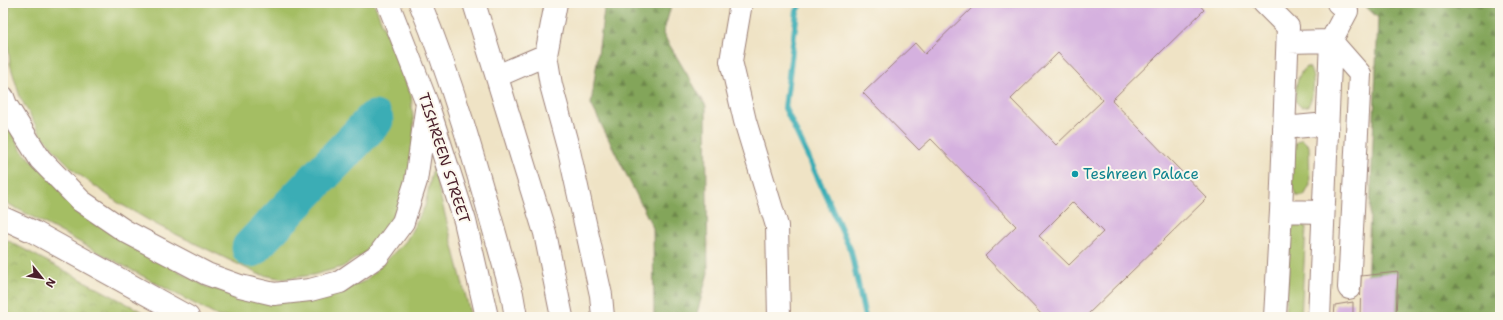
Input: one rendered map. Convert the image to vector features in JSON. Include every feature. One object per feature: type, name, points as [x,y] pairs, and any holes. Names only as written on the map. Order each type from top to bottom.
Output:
[{"type":"main road","name":"TISHREEN STREET","points":[[388,3],[427,103],[465,221],[487,317]]},
{"type":"main road","name":"TISHREEN STREET","points":[[420,3],[436,43],[472,149],[512,294],[516,317]]},
{"type":"main road","points":[[474,3],[545,233],[562,317]]},
{"type":"main road","points":[[556,3],[546,55],[551,85],[569,151],[601,295],[603,317]]},
{"type":"main road","points":[[741,3],[731,61],[745,121],[777,226],[780,317]]},
{"type":"main road","points":[[1264,3],[1288,27],[1281,211],[1275,317]]},
{"type":"main road","points":[[1319,317],[1331,41],[1347,11],[1338,3]]},
{"type":"main road","points":[[1288,42],[1331,41]]},
{"type":"main road","points":[[1331,41],[1360,74],[1349,288]]},
{"type":"main road","points":[[497,76],[546,55]]},
{"type":"main road","points":[[3,97],[6,105],[40,159],[81,201],[125,231],[207,274],[240,286],[274,294],[310,290],[340,282],[378,256],[403,222],[416,181],[427,103]]},
{"type":"main road","points":[[1284,128],[1327,124]]},
{"type":"main road","points":[[1281,211],[1323,212]]},
{"type":"main road","points":[[3,218],[34,232],[188,317]]},
{"type":"green space","points":[[10,3],[374,3],[411,95],[414,128],[414,163],[396,216],[365,253],[342,267],[313,275],[284,279],[258,274],[157,225],[117,202],[77,173],[40,133],[20,97],[10,64],[7,34]]},
{"type":"green space","points":[[605,3],[672,3],[663,34],[706,106],[708,273],[696,317],[654,317],[653,228],[591,104]]},
{"type":"green space","points":[[1362,3],[1500,3],[1500,317],[1396,317],[1397,287],[1367,288],[1378,18]]},
{"type":"green space","points":[[1306,67],[1309,67],[1313,77],[1313,92],[1308,106],[1301,107],[1295,101],[1296,87],[1302,71]]},
{"type":"green space","points":[[3,112],[21,150],[78,204],[146,253],[207,287],[265,302],[320,299],[365,281],[406,241],[425,206],[433,167],[471,317],[219,317],[3,201]]},
{"type":"green space","points":[[1302,139],[1309,146],[1310,185],[1304,196],[1296,196],[1292,183],[1292,163],[1295,143]]},
{"type":"green space","points":[[1298,221],[1306,228],[1301,317],[1285,317],[1291,229]]},
{"type":"green space","points":[[3,238],[152,317],[3,317]]},
{"type":"building","name":"Teshreen Palace","points":[[977,3],[1198,3],[1204,10],[1112,100],[1207,198],[1085,317],[1044,317],[985,256],[1016,226],[931,139],[919,150],[863,93],[915,43],[925,54]],"holes":[[[1058,53],[1103,100],[1056,145],[1011,99]],[[1073,202],[1103,232],[1069,265],[1039,236]]]},
{"type":"building","points":[[1398,272],[1396,317],[1360,317],[1361,276]]},
{"type":"building","points":[[1353,302],[1353,317],[1334,317],[1335,305]]},
{"type":"waterway","points":[[802,3],[797,11],[785,108],[851,251],[865,317]]},
{"type":"waterway","points":[[251,248],[374,120]]},
{"type":"place","name":"Teshreen Palace","points":[[1075,174]]}]
